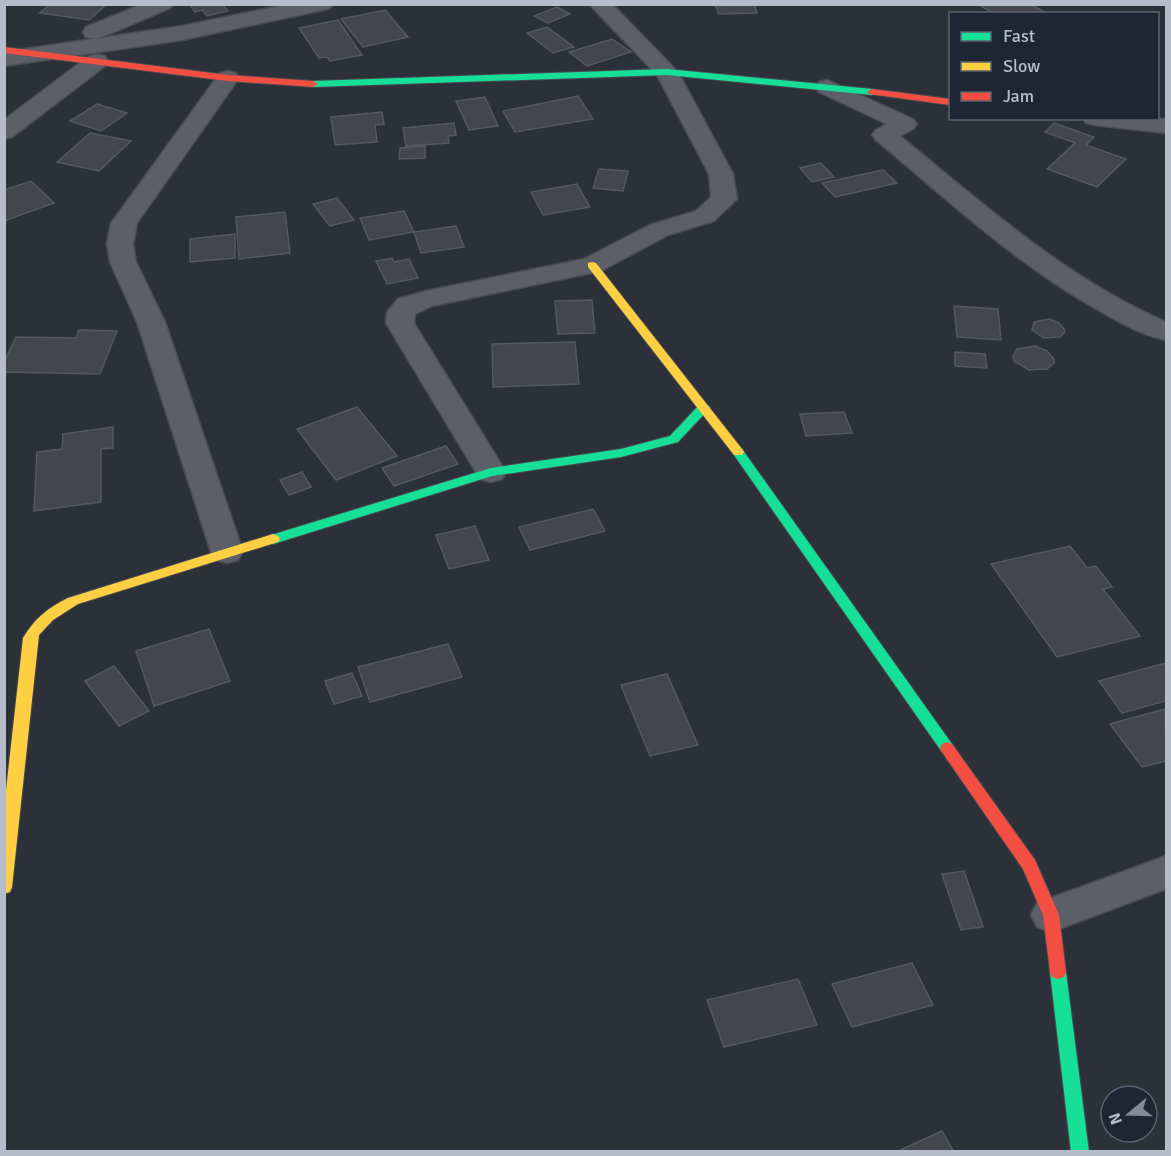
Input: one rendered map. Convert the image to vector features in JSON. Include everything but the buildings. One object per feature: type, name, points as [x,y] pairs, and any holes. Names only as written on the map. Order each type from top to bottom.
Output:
[{"type":"street","points":[[32,53],[118,23],[163,4]]},
{"type":"street","points":[[4,59],[32,53],[182,33],[323,4]]},
{"type":"street","points":[[491,472],[400,323],[400,312],[408,304],[426,299],[592,265],[659,230],[705,216],[724,199],[721,174],[667,72],[599,4]]},
{"type":"street","points":[[4,50],[228,78],[319,84],[667,72],[827,87],[949,102]]},
{"type":"street","points":[[4,132],[96,61]]},
{"type":"street","points":[[227,552],[151,322],[123,262],[120,244],[124,223],[228,78]]},
{"type":"street","points":[[827,87],[905,124],[884,135],[1021,247],[1104,302],[1146,325],[1167,332]]},
{"type":"street","points":[[1112,120],[1167,126]]},
{"type":"street","points":[[592,265],[731,441],[1029,865],[1052,915],[1080,1152]]},
{"type":"street","points":[[4,887],[30,638],[36,626],[52,611],[74,601],[227,552],[491,472],[621,453],[674,439],[704,407]]},
{"type":"street","points":[[1052,915],[1167,872]]},
{"type":"traffic: fast","points":[[313,84],[667,72],[872,92]]},
{"type":"traffic: fast","points":[[273,539],[491,472],[621,453],[674,439],[704,407]]},
{"type":"traffic: fast","points":[[738,452],[947,748]]},
{"type":"traffic: fast","points":[[1058,972],[1080,1152]]},
{"type":"traffic: slow","points":[[592,265],[738,452]]},
{"type":"traffic: slow","points":[[4,887],[30,638],[38,626],[54,612],[73,601],[273,539]]},
{"type":"traffic: jam","points":[[4,50],[228,78],[313,84]]},
{"type":"traffic: jam","points":[[872,92],[949,102]]},
{"type":"traffic: jam","points":[[947,748],[1029,865],[1051,915],[1058,972]]}]
